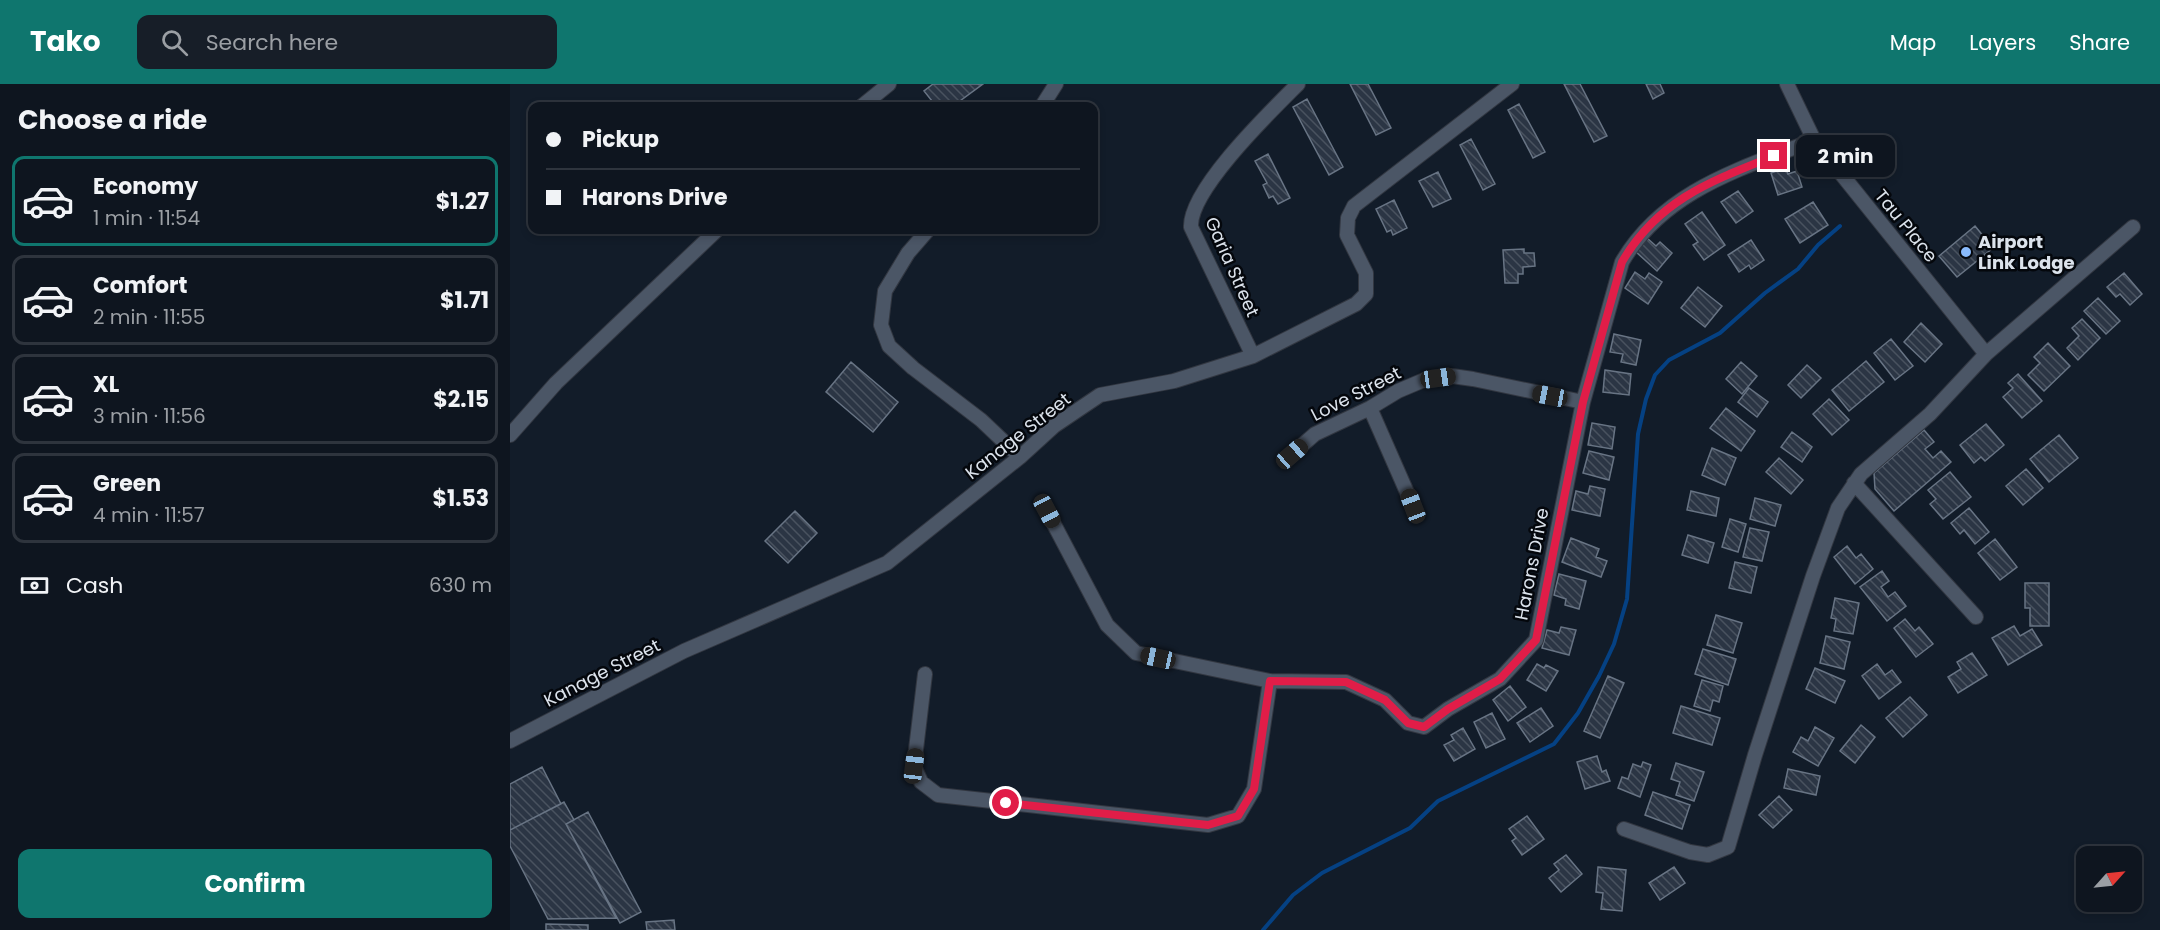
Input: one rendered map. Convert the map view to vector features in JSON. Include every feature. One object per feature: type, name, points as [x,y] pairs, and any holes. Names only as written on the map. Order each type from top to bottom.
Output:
[{"type":"street","points":[[867,102],[890,84]]},
{"type":"street","points":[[1045,102],[1056,84]]},
{"type":"street","name":"Garia Street","points":[[1253,356],[1191,227],[1190,216],[1201,194],[1248,134],[1298,84]]},
{"type":"street","name":"Kanage Street","points":[[510,741],[684,651],[887,563],[1020,457],[1054,426],[1100,395],[1174,381],[1253,356],[1356,304],[1366,294],[1366,273],[1347,235],[1348,218],[1353,206],[1512,84]]},
{"type":"street","name":"Tau Place","points":[[1787,84],[1814,140],[1986,354]]},
{"type":"street","name":"Harons Drive","points":[[1047,511],[1107,625],[1136,653],[1270,681],[1346,682],[1385,700],[1408,723],[1424,727],[1448,709],[1500,679],[1536,640],[1583,402],[1622,262],[1632,244],[1663,211],[1713,180],[1814,140]]},
{"type":"street","points":[[1624,830],[1690,852],[1708,855],[1728,846],[1813,576],[1838,508],[1854,483],[1861,474],[1930,414],[1986,354],[2133,227]]},
{"type":"street","points":[[510,435],[556,383],[713,234]]},
{"type":"street","points":[[925,234],[908,253],[885,291],[881,325],[889,346],[913,368],[981,420],[1020,457]]},
{"type":"street","name":"Love Street","points":[[1292,454],[1315,434],[1424,380],[1452,376],[1583,402]]},
{"type":"street","points":[[1370,408],[1413,506]]},
{"type":"street","points":[[1854,483],[1976,616]]},
{"type":"street","points":[[925,674],[914,766],[921,782],[938,795],[1208,825],[1238,816],[1254,789],[1270,681]]},
{"type":"building","points":[[933,84],[983,84],[958,102],[933,102],[924,91]]},
{"type":"building","points":[[1350,84],[1368,84],[1391,128],[1376,135]]},
{"type":"building","points":[[1564,84],[1580,84],[1607,136],[1594,142]]},
{"type":"building","points":[[1646,84],[1660,84],[1664,93],[1653,99]]},
{"type":"building","points":[[1307,99],[1343,167],[1329,175],[1293,107]]},
{"type":"building","points":[[1519,104],[1545,152],[1533,158],[1508,110]]},
{"type":"building","points":[[1471,139],[1495,184],[1483,190],[1460,145]]},
{"type":"building","points":[[1268,154],[1290,198],[1278,204],[1273,196],[1269,198],[1263,185],[1267,183],[1255,161]]},
{"type":"building","points":[[1786,168],[1788,174],[1797,171],[1802,187],[1778,195],[1771,173]]},
{"type":"building","points":[[1438,172],[1451,199],[1433,207],[1419,181]]},
{"type":"building","points":[[1738,191],[1753,211],[1736,223],[1721,202]]},
{"type":"building","points":[[1394,200],[1407,228],[1393,235],[1391,230],[1387,232],[1376,209]]},
{"type":"building","points":[[1813,202],[1828,225],[1800,243],[1785,219]]},
{"type":"building","points":[[1702,212],[1725,245],[1704,260],[1693,245],[1698,242],[1685,224]]},
{"type":"building","name":"Airport Link Lodge","points":[[1975,226],[1993,248],[1957,277],[1939,256]]},
{"type":"building","points":[[1647,238],[1656,246],[1660,242],[1672,253],[1657,271],[1635,251]]},
{"type":"building","points":[[1751,240],[1764,260],[1751,269],[1749,265],[1739,272],[1728,255]]},
{"type":"building","points":[[1524,249],[1524,253],[1534,253],[1535,266],[1523,267],[1523,274],[1518,274],[1518,283],[1505,283],[1503,250]]},
{"type":"building","points":[[1635,272],[1645,279],[1649,273],[1662,282],[1648,304],[1625,288]]},
{"type":"building","points":[[2124,273],[2142,294],[2130,305],[2120,294],[2116,297],[2107,287]]},
{"type":"building","points":[[1698,287],[1722,306],[1705,327],[1681,308]]},
{"type":"building","points":[[2098,298],[2120,321],[2106,334],[2084,311]]},
{"type":"building","points":[[2082,319],[2100,338],[2078,360],[2067,348],[2079,336],[2072,328]]},
{"type":"building","points":[[1921,323],[1942,344],[1925,362],[1904,342]]},
{"type":"building","points":[[1614,334],[1641,340],[1636,365],[1621,362],[1623,354],[1610,352]]},
{"type":"building","points":[[1891,339],[1913,366],[1895,380],[1874,353]]},
{"type":"building","points":[[2048,343],[2070,366],[2044,391],[2028,375],[2040,363],[2034,357]]},
{"type":"building","points":[[1866,361],[1884,382],[1849,411],[1832,390]]},
{"type":"building","points":[[851,362],[898,402],[873,432],[826,392]]},
{"type":"building","points":[[1741,362],[1757,376],[1742,394],[1726,379]]},
{"type":"building","points":[[1807,365],[1821,378],[1801,398],[1788,385]]},
{"type":"building","points":[[1605,370],[1631,374],[1629,395],[1603,392]]},
{"type":"building","points":[[2018,374],[2042,401],[2022,418],[2003,397],[2013,388],[2008,383]]},
{"type":"building","points":[[1749,388],[1768,402],[1757,417],[1738,402]]},
{"type":"building","points":[[1829,399],[1849,420],[1832,435],[1813,414]]},
{"type":"building","points":[[1726,408],[1755,431],[1741,451],[1710,428]]},
{"type":"building","points":[[1592,423],[1615,427],[1612,449],[1588,445]]},
{"type":"building","points":[[1986,424],[2004,445],[1985,461],[1981,457],[1974,463],[1960,445]]},
{"type":"building","points":[[1924,430],[1934,442],[1925,449],[1933,458],[1941,451],[1951,462],[1894,511],[1875,489],[1874,473]]},
{"type":"building","points":[[1792,432],[1812,447],[1802,462],[1781,447]]},
{"type":"building","points":[[2059,435],[2078,458],[2049,482],[2030,459]]},
{"type":"building","points":[[1712,448],[1736,458],[1725,485],[1702,475]]},
{"type":"building","points":[[1589,451],[1614,457],[1609,480],[1583,473]]},
{"type":"building","points":[[1779,458],[1803,480],[1791,494],[1766,472]]},
{"type":"building","points":[[2026,469],[2043,488],[2023,505],[2006,486]]},
{"type":"building","points":[[1950,472],[1971,497],[1943,519],[1930,504],[1936,499],[1928,490]]},
{"type":"building","points":[[1590,486],[1605,489],[1600,516],[1572,510],[1576,491],[1588,494]]},
{"type":"building","points":[[1691,491],[1719,498],[1716,516],[1687,510]]},
{"type":"building","points":[[1755,498],[1781,505],[1775,526],[1750,519]]},
{"type":"building","points":[[1969,508],[1989,532],[1975,544],[1964,530],[1960,534],[1951,523]]},
{"type":"building","points":[[795,511],[817,533],[788,563],[765,541]]},
{"type":"building","points":[[1730,519],[1746,524],[1738,552],[1722,547]]},
{"type":"building","points":[[1750,528],[1769,532],[1762,561],[1743,557]]},
{"type":"building","points":[[1688,535],[1714,543],[1708,563],[1682,555]]},
{"type":"building","points":[[1571,538],[1599,549],[1596,557],[1607,561],[1601,577],[1562,562]]},
{"type":"building","points":[[1995,539],[2017,567],[2000,580],[1978,553]]},
{"type":"building","points":[[1847,546],[1856,558],[1861,554],[1873,569],[1855,584],[1834,557]]},
{"type":"building","points":[[1735,562],[1757,567],[1751,593],[1729,588]]},
{"type":"building","points":[[1882,571],[1889,581],[1881,587],[1888,597],[1895,592],[1906,606],[1887,621],[1860,587]]},
{"type":"building","points":[[1559,574],[1586,581],[1579,609],[1565,605],[1566,599],[1554,595]]},
{"type":"building","points":[[2025,583],[2049,583],[2049,626],[2030,626],[2030,608],[2025,608]]},
{"type":"building","points":[[1835,598],[1859,603],[1853,634],[1834,631],[1836,619],[1831,618]]},
{"type":"building","points":[[1716,615],[1742,623],[1733,653],[1707,645]]},
{"type":"building","points":[[1905,619],[1915,631],[1919,627],[1933,644],[1916,657],[1894,628]]},
{"type":"building","points":[[2014,626],[2020,636],[2032,629],[2042,645],[2008,665],[1992,638]]},
{"type":"building","points":[[1561,627],[1576,630],[1569,655],[1542,648],[1547,630],[1559,633]]},
{"type":"building","points":[[1826,636],[1850,642],[1844,669],[1820,663]]},
{"type":"building","points":[[1703,649],[1736,659],[1728,685],[1695,674]]},
{"type":"building","points":[[1972,653],[1987,675],[1958,693],[1948,677],[1961,669],[1957,662]]},
{"type":"building","points":[[1537,664],[1544,668],[1546,665],[1558,671],[1546,691],[1527,680]]},
{"type":"building","points":[[1877,664],[1885,675],[1892,670],[1901,682],[1879,699],[1862,676]]},
{"type":"building","points":[[1815,668],[1845,681],[1835,703],[1806,689]]},
{"type":"building","points":[[1608,676],[1624,683],[1600,738],[1584,731]]},
{"type":"building","points":[[1702,680],[1723,686],[1719,702],[1713,700],[1710,711],[1694,706]]},
{"type":"building","points":[[1510,686],[1526,707],[1508,721],[1493,700]]},
{"type":"building","points":[[1910,697],[1927,715],[1903,737],[1886,718]]},
{"type":"building","points":[[1681,706],[1720,718],[1712,745],[1673,733]]},
{"type":"building","points":[[1541,708],[1553,726],[1530,742],[1517,723]]},
{"type":"building","points":[[1492,713],[1505,739],[1486,748],[1474,722]]},
{"type":"building","points":[[1861,725],[1875,737],[1855,763],[1840,751]]},
{"type":"building","points":[[1815,727],[1834,738],[1818,766],[1793,752],[1801,737],[1808,741]]},
{"type":"building","points":[[1463,728],[1475,749],[1454,761],[1444,745],[1454,740],[1451,735]]},
{"type":"building","points":[[1597,756],[1602,772],[1606,770],[1610,781],[1585,789],[1577,762]]},
{"type":"building","points":[[1643,762],[1651,765],[1640,797],[1618,788],[1622,777],[1628,779],[1633,764],[1641,767]]},
{"type":"building","points":[[1676,763],[1704,772],[1694,801],[1676,795],[1680,782],[1671,779]]},
{"type":"building","points":[[542,767],[561,804],[510,830],[510,784]]},
{"type":"building","points":[[1788,769],[1820,776],[1816,795],[1784,788]]},
{"type":"building","points":[[1653,792],[1690,805],[1682,829],[1645,815]]},
{"type":"building","points":[[1779,796],[1792,810],[1773,828],[1759,815]]},
{"type":"building","points":[[564,802],[574,820],[566,824],[616,918],[548,919],[510,846],[510,830]]},
{"type":"building","points":[[588,812],[641,912],[620,923],[566,824]]},
{"type":"building","points":[[1527,816],[1544,839],[1522,855],[1512,841],[1516,838],[1509,829]]},
{"type":"building","points":[[1566,855],[1582,874],[1561,892],[1549,878],[1559,870],[1554,864]]},
{"type":"building","points":[[1598,867],[1626,870],[1622,911],[1601,909],[1603,893],[1596,892]]},
{"type":"building","points":[[1674,867],[1685,883],[1660,900],[1649,883]]},
{"type":"building","points":[[674,920],[675,930],[647,930],[646,922]]},
{"type":"building","points":[[546,924],[588,925],[588,930],[546,930]]},
{"type":"waterway","points":[[1263,930],[1293,895],[1322,873],[1410,828],[1438,801],[1554,744],[1578,713],[1599,676],[1614,644],[1627,599],[1638,434],[1646,399],[1655,375],[1669,360],[1720,333],[1765,293],[1798,269],[1818,245],[1840,226]]},
{"type":"place","name":"Airport Link Lodge","points":[[1966,252]]},
{"type":"route","points":[[1006,803],[1208,825],[1238,816],[1254,789],[1270,681],[1346,682],[1385,700],[1408,723],[1424,727],[1448,709],[1500,679],[1536,640],[1583,402],[1622,262],[1632,244],[1663,211],[1713,180],[1774,156]]}]
